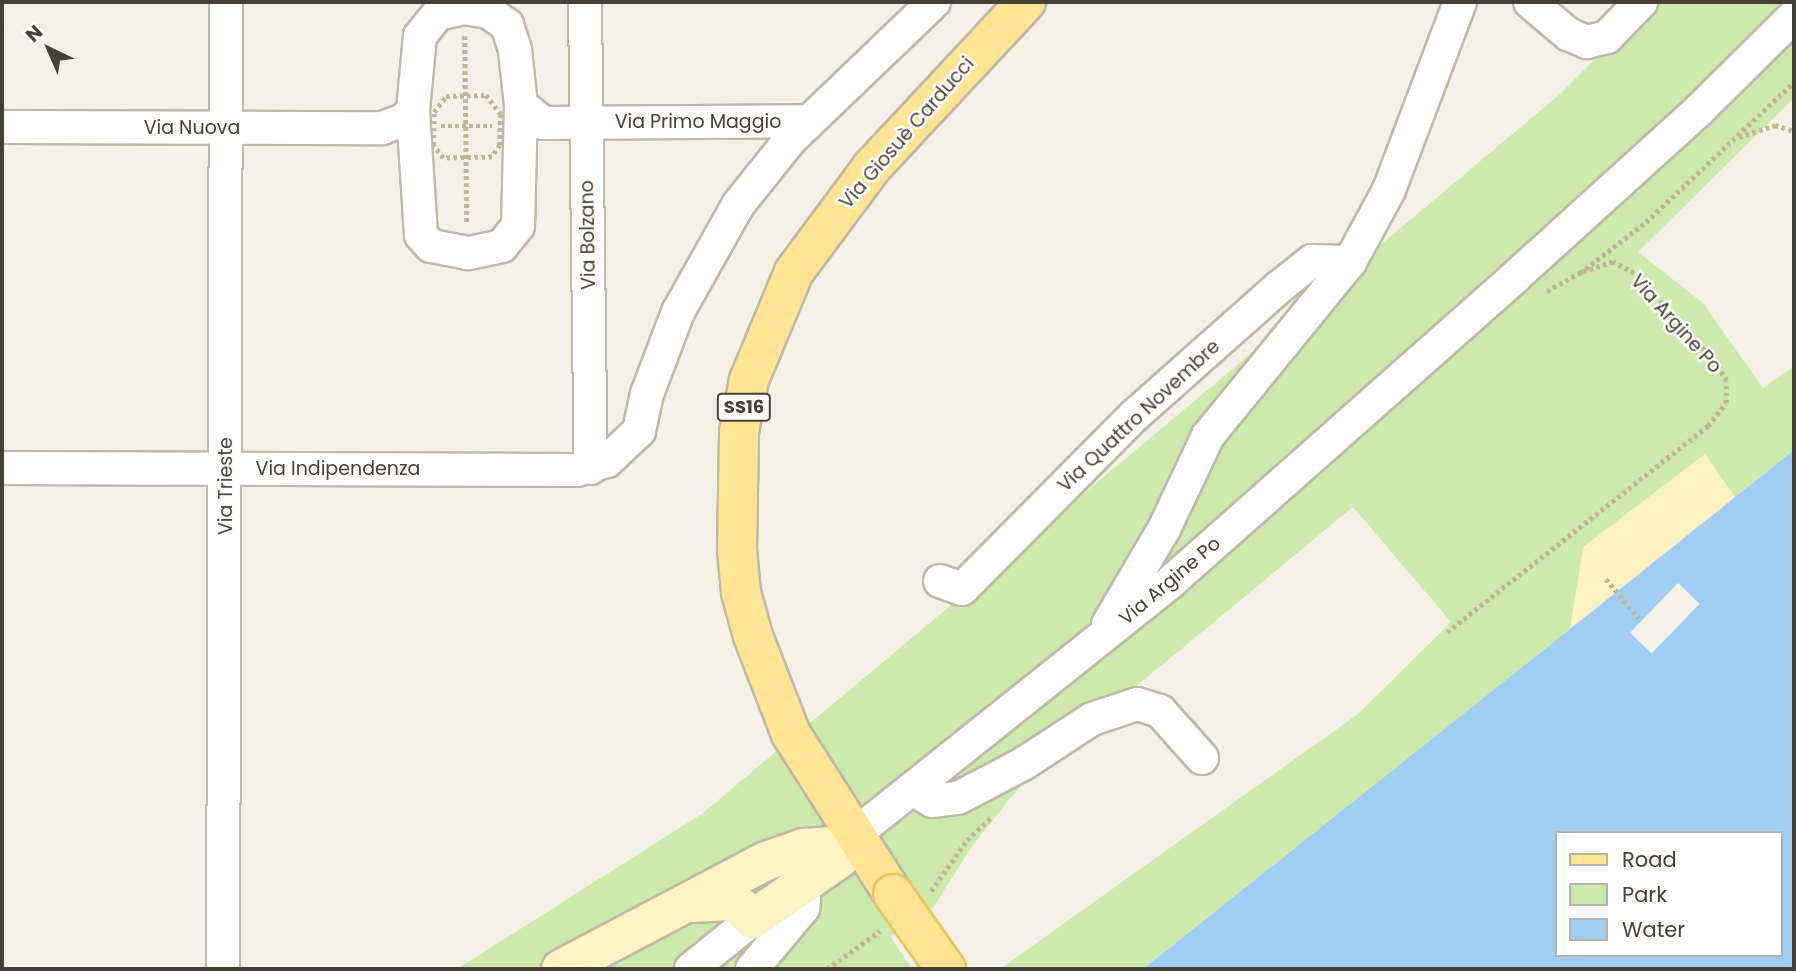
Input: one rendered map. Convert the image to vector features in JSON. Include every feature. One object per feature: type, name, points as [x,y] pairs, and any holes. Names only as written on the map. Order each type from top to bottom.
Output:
[{"type":"main road","name":"Via Giosuè Carducci","points":[[902,906],[842,841],[769,681],[741,592],[735,498],[739,432],[749,380],[794,272],[812,245],[872,167],[1026,2]]},
{"type":"main road","name":"SS16","points":[[902,906],[946,969]]},
{"type":"street","name":"Via Trieste","points":[[223,969],[226,2]]},
{"type":"street","name":"Via Bolzano","points":[[585,2],[591,468]]},
{"type":"street","name":"Via Primo Maggio","points":[[591,468],[632,442],[656,368],[703,260],[756,181],[809,121],[934,2]]},
{"type":"street","points":[[1099,640],[1164,529],[1208,436],[1350,262],[1389,190],[1461,2]]},
{"type":"street","points":[[1530,2],[1568,34],[1587,43],[1607,37],[1641,2]]},
{"type":"street","points":[[465,8],[488,12],[507,25],[516,50],[522,118],[529,135],[520,153],[514,236],[493,249],[468,253],[441,250],[421,235],[414,155],[423,118],[420,36],[438,14],[465,8]]},
{"type":"street","name":"Via Argine Po","points":[[842,841],[914,790],[1099,640],[1395,385],[1698,111],[1794,16]]},
{"type":"street","points":[[382,128],[404,120],[423,118]]},
{"type":"street","name":"Via Primo Maggio","points":[[522,118],[587,122],[809,121]]},
{"type":"street","name":"Via Nuova","points":[[2,127],[382,128]]},
{"type":"street","points":[[382,128],[405,141],[414,155]]},
{"type":"street","name":"Via Quattro Novembre","points":[[940,581],[962,589],[1135,415],[1286,281],[1312,261],[1350,262]]},
{"type":"street","name":"Via Indipendenza","points":[[2,468],[591,468]]},
{"type":"street","points":[[914,790],[932,801],[943,802],[1012,771],[1092,719],[1137,704],[1160,711],[1202,758]]},
{"type":"street","points":[[561,969],[766,861],[803,848],[842,841],[839,859],[796,887],[691,969]]},
{"type":"street","points":[[752,969],[784,936],[803,908],[804,899],[778,863],[766,861]]},
{"type":"street","points":[[685,904],[734,901],[753,919]]},
{"type":"path","points":[[465,8],[468,253]]},
{"type":"path","name":"Via Argine Po","points":[[1580,273],[1646,222],[1794,82]]},
{"type":"path","points":[[423,118],[446,96],[486,95],[501,114],[522,118]]},
{"type":"path","points":[[423,118],[466,126],[522,118]]},
{"type":"path","points":[[423,118],[433,145],[443,158],[492,157],[522,118]]},
{"type":"path","name":"Via Argine Po","points":[[1729,143],[1760,127],[1775,125],[1794,131]]},
{"type":"path","name":"Via Argine Po","points":[[1447,632],[1708,426],[1726,403],[1726,381],[1718,366],[1634,273],[1613,262],[1580,273],[1536,296]]},
{"type":"path","points":[[1606,579],[1639,618]]},
{"type":"path","points":[[827,969],[902,906],[996,812],[1013,785],[1012,771]]},
{"type":"green space","points":[[1652,2],[1794,2],[1794,98],[1638,252],[1703,303],[1763,388],[1794,366],[1794,450],[1735,497],[1705,455],[1584,547],[1570,629],[1143,969],[1000,969],[1358,714],[1451,622],[1353,507],[1030,774],[972,846],[933,908],[890,936],[912,969],[457,969],[703,813],[1559,95]]},
{"type":"sand","points":[[1705,454],[1735,497],[1570,629],[1583,547]]},
{"type":"water","points":[[1794,450],[1794,969],[1143,969]]},
{"type":"pier","points":[[1678,583],[1700,604],[1652,653],[1630,633]]}]
